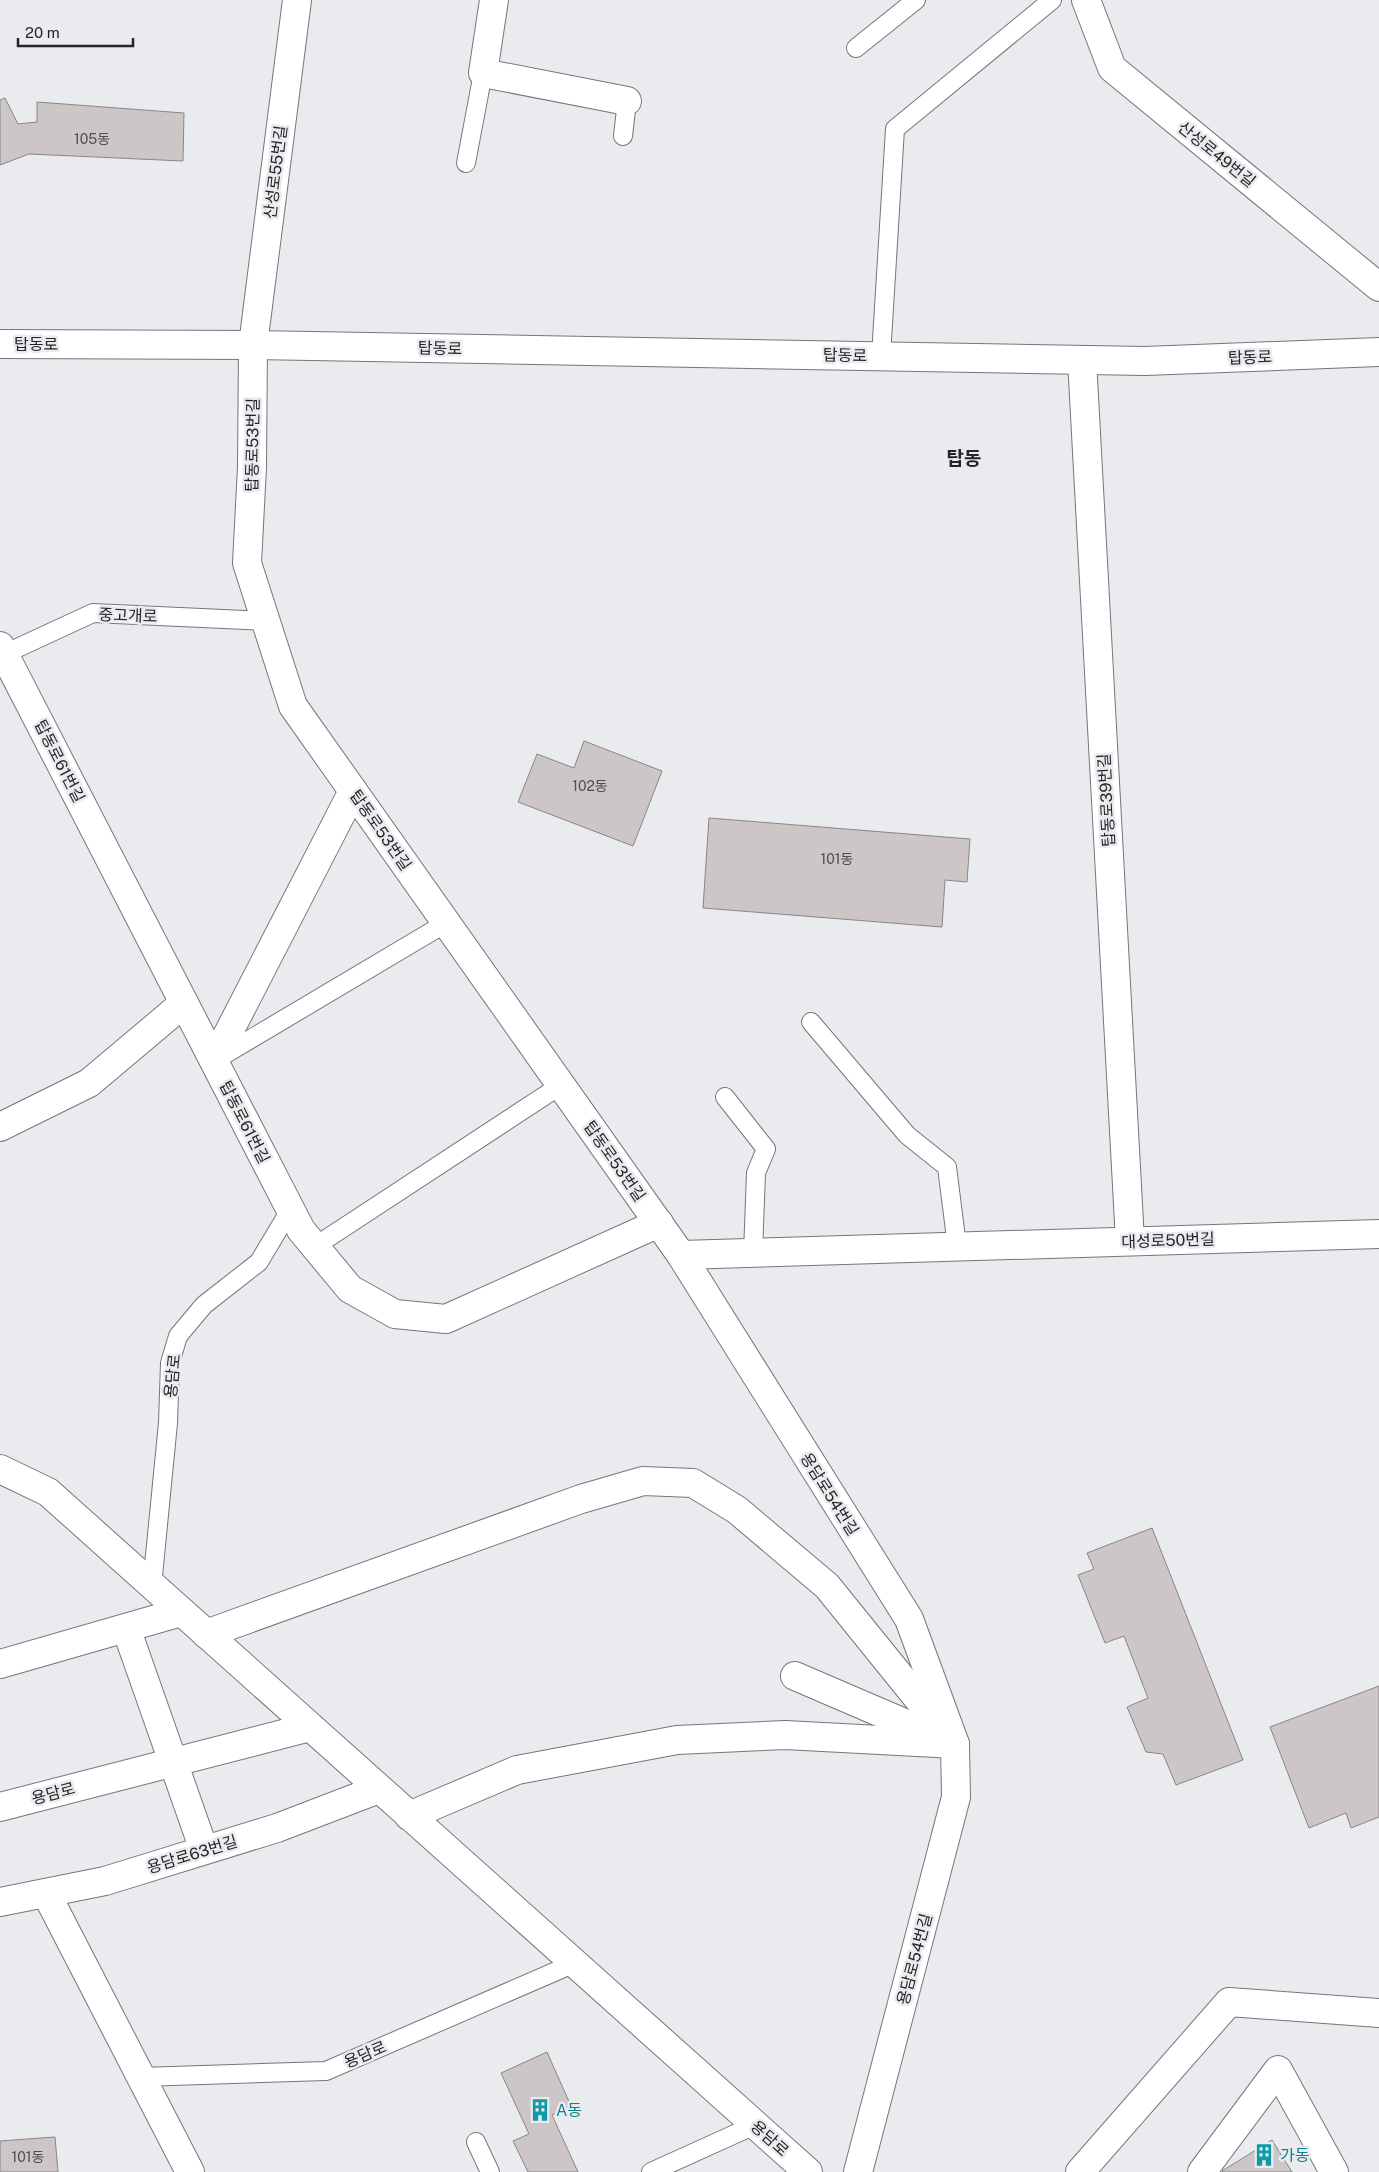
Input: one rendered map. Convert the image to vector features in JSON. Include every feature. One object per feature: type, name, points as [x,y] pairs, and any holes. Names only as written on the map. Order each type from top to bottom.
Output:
[{"type":"street","name":"산성로55번길","points":[[254,345],[297,0]]},
{"type":"street","points":[[494,0],[483,74],[627,101]]},
{"type":"street","name":"산성로49번길","points":[[1086,0],[1112,68],[1379,287]]},
{"type":"street","name":"탑동로","points":[[0,344],[254,345],[1146,361],[1379,352]]},
{"type":"street","name":"탑동로53번길","points":[[254,345],[252,467],[247,563],[293,706],[681,1255]]},
{"type":"street","name":"탑동로39번길","points":[[1082,360],[1130,1241]]},
{"type":"street","name":"탑동로61번길","points":[[1,652],[290,1210],[301,1230],[350,1289],[395,1314],[446,1319],[659,1223]]},
{"type":"street","points":[[214,1061],[353,791]]},
{"type":"street","points":[[0,1126],[90,1083],[184,1003]]},
{"type":"street","name":"대성로50번길","points":[[681,1255],[1379,1234]]},
{"type":"street","name":"용담로54번길","points":[[681,1255],[909,1620],[955,1744],[956,1797],[858,2172]]},
{"type":"street","name":"용담로","points":[[0,1469],[48,1492],[808,2172]]},
{"type":"street","points":[[206,1634],[582,1498],[643,1481],[693,1483],[737,1510],[827,1586],[955,1744]]},
{"type":"street","points":[[0,1664],[181,1612]]},
{"type":"street","points":[[126,1628],[204,1850]]},
{"type":"street","points":[[795,1676],[955,1744]]},
{"type":"street","name":"용담로","points":[[0,1807],[310,1727]]},
{"type":"street","points":[[409,1816],[517,1770],[677,1740],[785,1735],[955,1744]]},
{"type":"street","name":"용담로63번길","points":[[0,1902],[105,1881],[277,1828],[379,1789]]},
{"type":"street","points":[[46,1893],[190,2172]]},
{"type":"street","points":[[1080,2172],[1229,2002],[1379,2013]]},
{"type":"street","points":[[1202,2172],[1278,2070],[1334,2172]]},
{"type":"lane","points":[[856,48],[916,0]]},
{"type":"lane","name":"탑동로","points":[[881,356],[895,129],[1052,0]]},
{"type":"lane","points":[[466,163],[483,74]]},
{"type":"lane","points":[[622,136],[627,101]]},
{"type":"lane","name":"중고개로","points":[[1,652],[93,613],[266,621]]},
{"type":"lane","points":[[214,1061],[446,923]]},
{"type":"lane","points":[[811,1022],[907,1135],[947,1167],[957,1246]]},
{"type":"lane","points":[[314,1247],[561,1085]]},
{"type":"lane","points":[[725,1097],[766,1150],[756,1173],[753,1253]]},
{"type":"lane","name":"용담로","points":[[152,1586],[168,1423],[170,1363],[178,1336],[204,1305],[259,1262],[290,1210]]},
{"type":"lane","name":"용담로","points":[[141,2077],[326,2071],[575,1963]]},
{"type":"lane","points":[[651,2172],[755,2125]]},
{"type":"lane","points":[[476,2142],[490,2172]]},
{"type":"building","points":[[5,98],[18,124],[37,122],[37,102],[184,113],[183,161],[29,154],[0,165],[0,100]]},
{"type":"building","points":[[584,741],[662,771],[633,846],[518,802],[537,754],[574,768]]},
{"type":"building","points":[[709,818],[970,839],[967,882],[945,880],[942,927],[703,908]]},
{"type":"building","points":[[1152,1528],[1243,1760],[1176,1785],[1163,1754],[1146,1752],[1127,1707],[1148,1698],[1124,1636],[1105,1643],[1078,1575],[1094,1569],[1087,1553]]},
{"type":"building","points":[[1379,1686],[1379,1817],[1351,1828],[1346,1813],[1309,1828],[1270,1727]]},
{"type":"building","name":"A동","points":[[547,2052],[571,2106],[552,2115],[578,2172],[528,2172],[513,2141],[529,2134],[501,2073]]},
{"type":"building","points":[[55,2137],[58,2172],[0,2172],[0,2141]]},
{"type":"building","name":"가동","points":[[1272,2140],[1292,2172],[1222,2171]]},
{"type":"place","name":"A동","points":[[540,2110]]},
{"type":"place","name":"가동","points":[[1264,2155]]},
{"type":"district","name":"탑동","points":[[964,458]]}]
